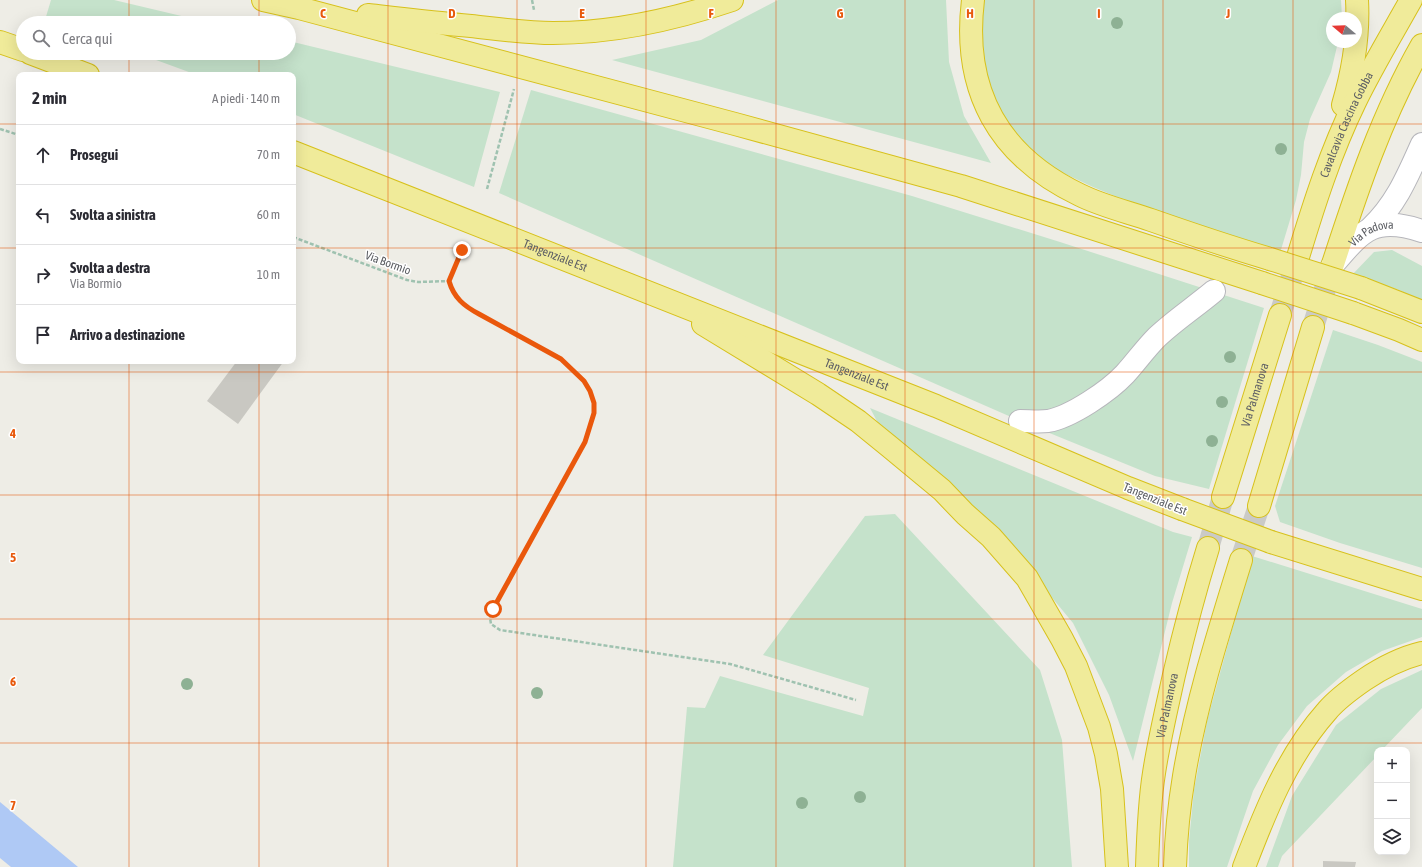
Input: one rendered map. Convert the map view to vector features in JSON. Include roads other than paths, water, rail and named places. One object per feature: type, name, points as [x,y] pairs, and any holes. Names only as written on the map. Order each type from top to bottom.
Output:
[{"type":"highway","points":[[263,0],[299,8],[735,124],[961,186],[1353,313],[1422,340]]},
{"type":"highway","points":[[299,8],[518,31],[554,33],[597,31],[649,24],[685,16],[732,0]]},
{"type":"highway","points":[[973,0],[970,20],[972,52],[978,84],[985,104],[995,123],[1007,140],[1017,151],[1043,173],[1081,196],[1361,288],[1422,312]]},
{"type":"highway","points":[[1314,206],[1350,79],[1357,36],[1357,0]]},
{"type":"highway","name":"Cavalcavia Cascina Gobba","points":[[1298,257],[1314,206],[1354,103],[1411,0]]},
{"type":"highway","points":[[0,42],[16,48]]},
{"type":"highway","points":[[1332,267],[1372,150],[1408,69],[1422,45]]},
{"type":"highway","points":[[48,60],[80,72]]},
{"type":"highway","name":"Tangenziale Est","points":[[296,153],[936,406],[1128,488],[1182,509],[1271,542],[1422,588]]},
{"type":"highway","points":[[647,291],[807,387],[858,421],[942,490],[965,514],[991,537],[1027,578],[1046,609],[1076,666],[1099,727],[1106,754],[1112,789],[1117,867]]},
{"type":"highway","name":"Via Palmanova","points":[[1223,497],[1280,316]]},
{"type":"highway","points":[[1259,506],[1313,327]]},
{"type":"highway","name":"Via Palmanova","points":[[1147,867],[1148,838],[1155,766],[1191,606],[1208,548]]},
{"type":"highway","points":[[1174,867],[1178,814],[1187,761],[1211,662],[1241,560]]},
{"type":"highway","points":[[1244,867],[1265,814],[1285,773],[1304,741],[1327,710],[1342,697],[1377,672],[1396,661],[1422,653]]},
{"type":"lane","points":[[1371,228],[1384,216],[1416,169],[1422,144]]},
{"type":"lane","name":"Via Padova","points":[[1332,267],[1354,241],[1371,228],[1393,225],[1422,231]]},
{"type":"lane","points":[[1020,421],[1048,420],[1059,417],[1108,390],[1126,373],[1147,348],[1166,329],[1214,291]]},
{"type":"water","points":[[0,802],[78,867],[11,867],[0,858]]},
{"type":"tunnel","points":[[1280,315],[1298,257]]},
{"type":"tunnel","points":[[1313,327],[1332,267]]},
{"type":"tunnel","points":[[1208,548],[1223,497]]},
{"type":"tunnel","points":[[1241,560],[1259,506]]}]
